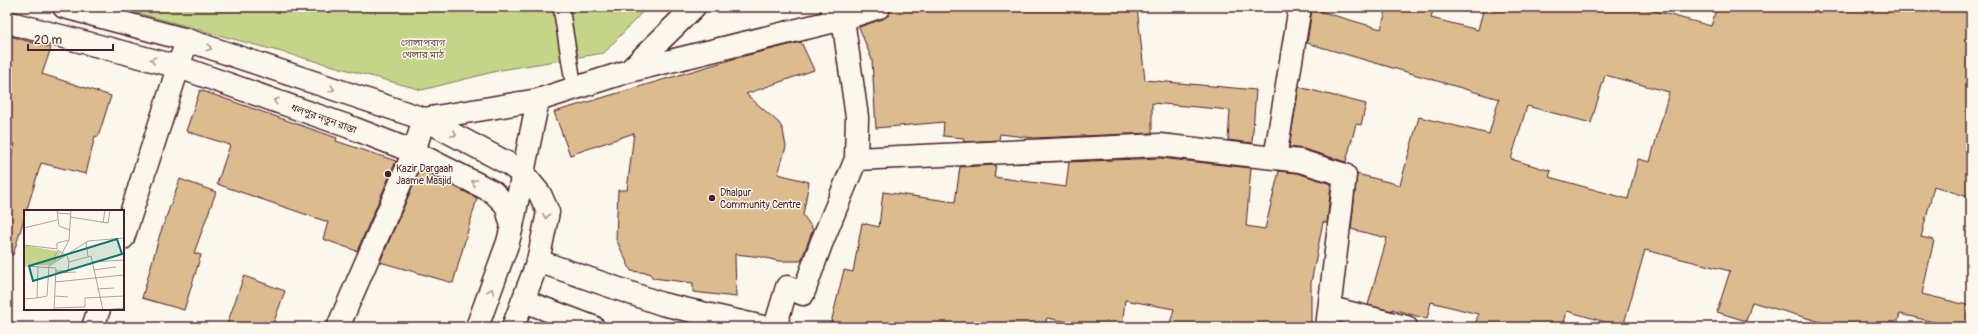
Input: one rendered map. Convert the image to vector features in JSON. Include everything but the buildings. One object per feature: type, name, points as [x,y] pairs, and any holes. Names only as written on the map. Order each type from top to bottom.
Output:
[{"type":"street","points":[[64,7],[187,40],[424,119],[488,152],[522,174],[540,194],[548,212],[538,261],[513,327]]},
{"type":"street","points":[[629,70],[694,7]]},
{"type":"street","points":[[424,119],[538,100],[629,70],[837,13],[879,7]]},
{"type":"street","points":[[1275,158],[1300,7]]},
{"type":"street","points":[[775,327],[787,287],[804,294],[820,244],[856,159],[857,117],[837,13]]},
{"type":"street","name":"ধলপুর নতুন রাস্তা","points":[[7,22],[179,67],[350,127],[414,152],[493,192],[506,205],[512,226]]},
{"type":"street","points":[[124,235],[187,40]]},
{"type":"street","points":[[477,327],[512,226],[538,100]]},
{"type":"street","points":[[338,327],[414,152],[424,119]]},
{"type":"street","points":[[856,159],[1160,144],[1300,161],[1345,175],[1329,317],[1406,327]]},
{"type":"street","points":[[538,261],[662,304],[763,327]]},
{"type":"street","points":[[524,301],[593,327]]},
{"type":"street","points":[[93,327],[99,310]]},
{"type":"lane","points":[[561,7],[574,88]]},
{"type":"green space","name":"গোলাপবাগ খেলার মাঠ","points":[[115,7],[647,7],[604,53],[501,70],[422,90]]},
{"type":"place","name":"Kazir Dargaah Jaame Masjid","points":[[388,174]]},
{"type":"place","name":"Dhalpur Community Centre","points":[[712,198]]}]
